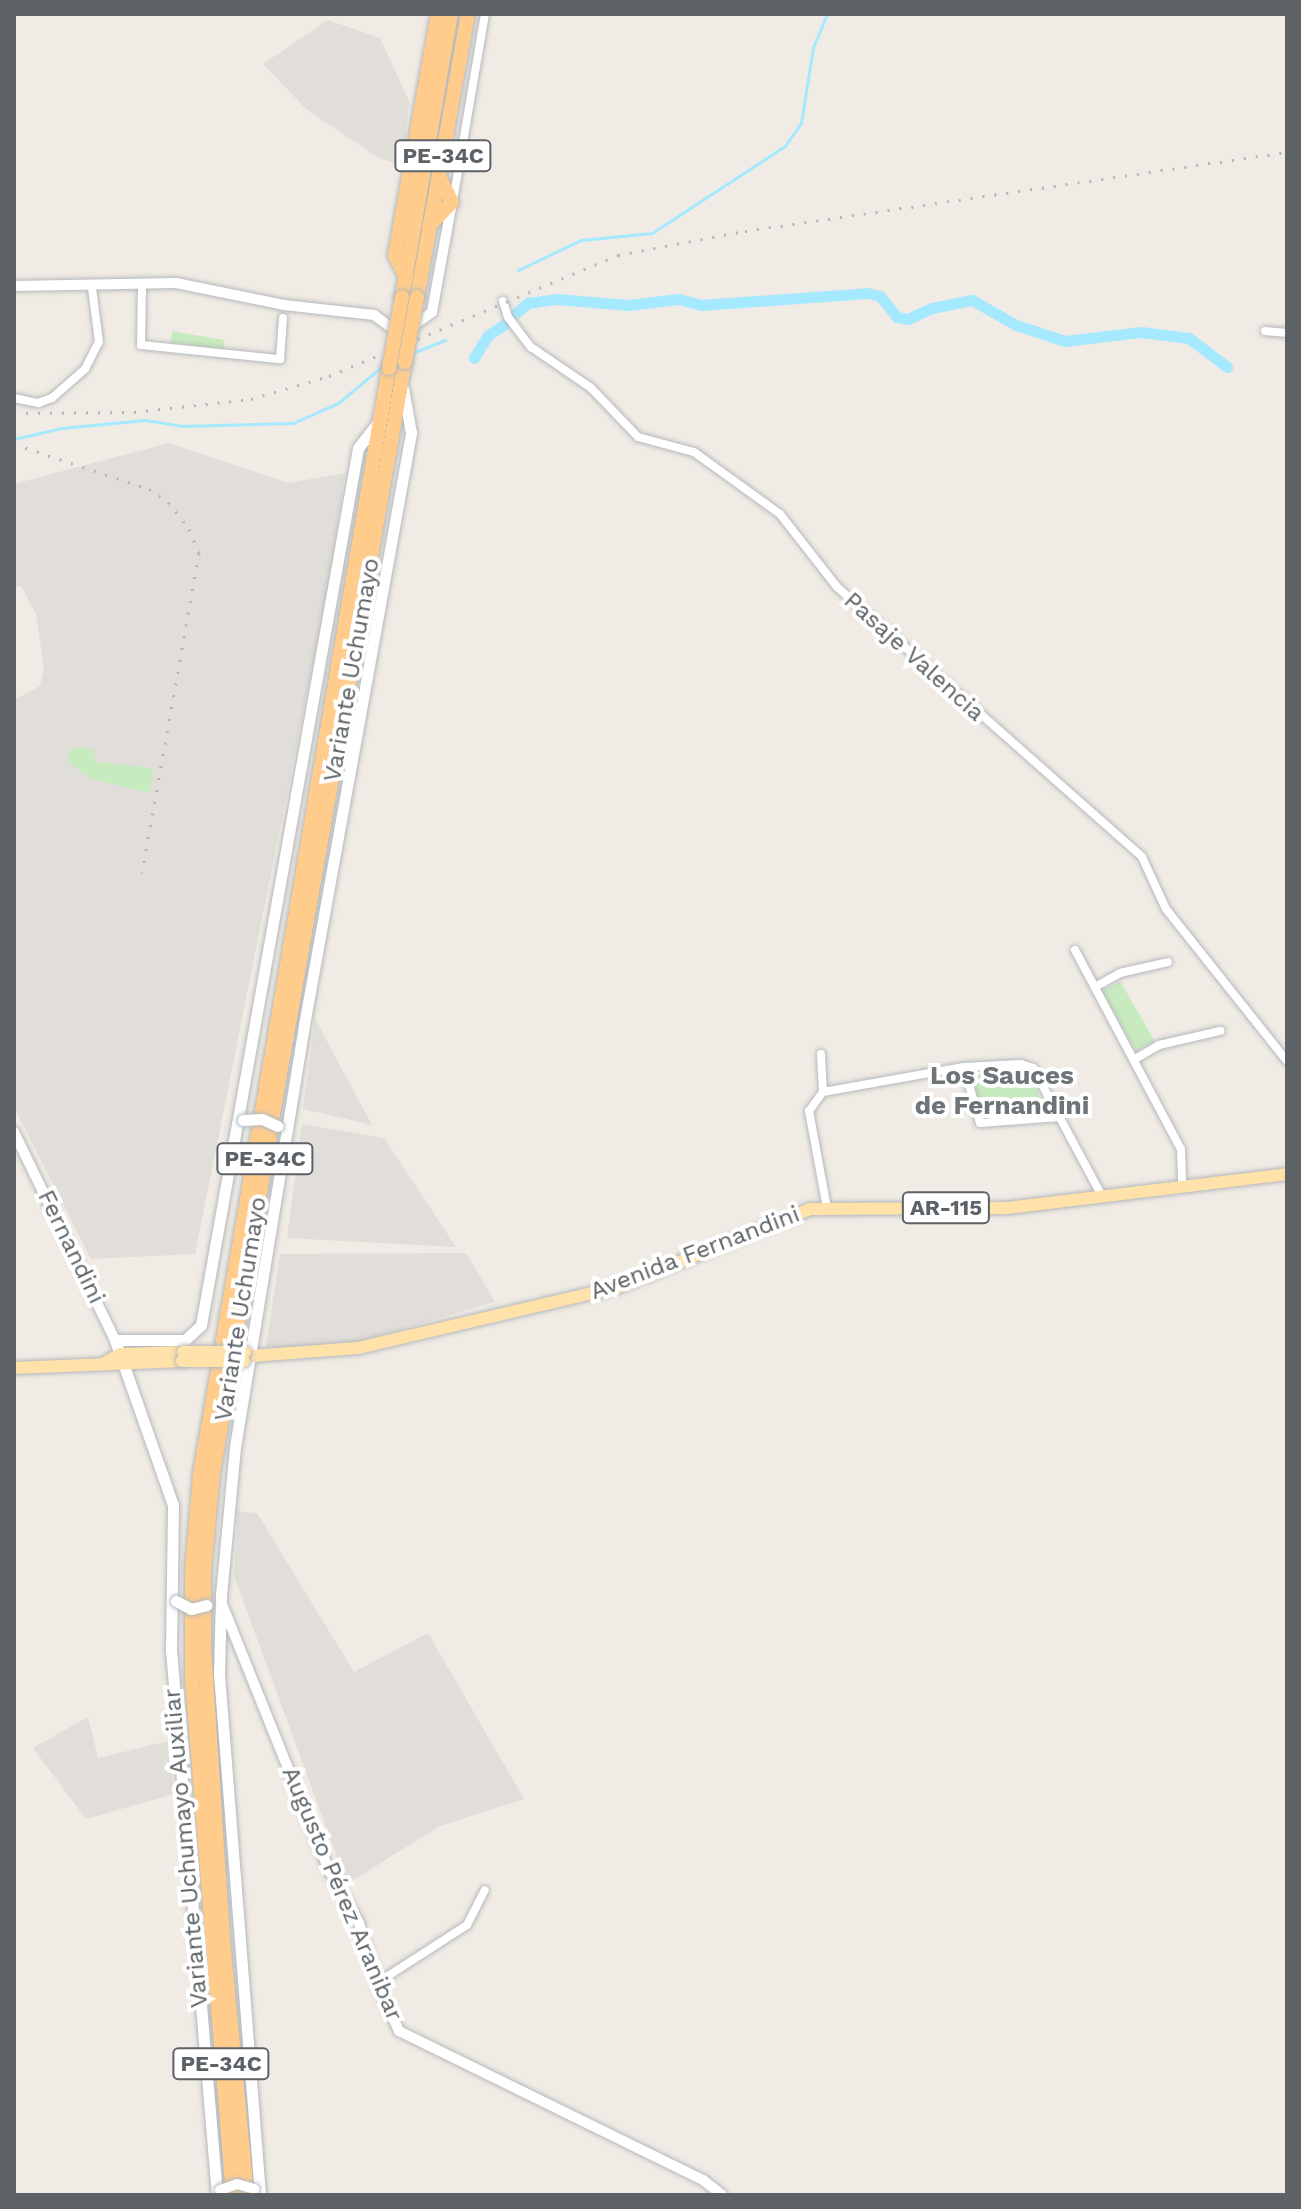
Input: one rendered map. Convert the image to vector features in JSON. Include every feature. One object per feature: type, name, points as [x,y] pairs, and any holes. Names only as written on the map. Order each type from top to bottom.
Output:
[{"type":"highway","points":[[406,277],[395,255],[438,14]]},
{"type":"highway","name":"Variante Uchumayo","points":[[255,2194],[223,1940],[204,1644],[204,1570],[213,1473],[269,1137],[402,384],[409,297],[406,277],[451,14]]},
{"type":"highway","name":"Variante Uchumayo","points":[[220,2193],[192,1677],[200,1475],[389,368],[429,227],[468,14]]},
{"type":"highway","points":[[429,227],[452,202],[439,177]]},
{"type":"main road","name":"Variante Uchumayo","points":[[220,1599],[227,1510],[247,1356],[282,1131],[411,433],[402,384]]},
{"type":"main road","name":"Variante Uchumayo","points":[[115,1340],[178,1341],[198,1331],[239,1124],[358,448],[381,419]]},
{"type":"main road","points":[[239,1124],[262,1119],[282,1131]]},
{"type":"main road","name":"Avenida Fernandini","points":[[122,1359],[247,1356],[358,1348],[618,1287],[795,1213],[827,1208],[1007,1208],[1287,1174]]},
{"type":"main road","name":"Fernandini","points":[[115,1340],[122,1359]]},
{"type":"main road","points":[[14,1368],[97,1367],[122,1359],[173,1505],[173,1598],[191,1609],[220,1599]]},
{"type":"main road","name":"Variante Uchumayo Auxiliar","points":[[173,1598],[194,1958],[220,2193]]},
{"type":"main road","name":"Variante Uchumayo Auxiliar","points":[[220,1599],[219,1674],[255,2194]]},
{"type":"street","points":[[14,286],[92,288],[176,283],[284,305],[374,315],[396,331],[419,326],[432,312],[485,14]]},
{"type":"street","points":[[142,284],[141,345],[280,359],[283,318]]},
{"type":"street","points":[[14,398],[38,403],[52,398],[85,369],[99,342],[92,288]]},
{"type":"street","name":"Pasaje Valencia","points":[[503,301],[508,317],[531,347],[591,388],[638,437],[694,452],[780,514],[837,587],[1142,857],[1166,909],[1287,1061]]},
{"type":"street","points":[[1265,331],[1287,333]]},
{"type":"street","points":[[1075,950],[1181,1149],[1182,1186]]},
{"type":"street","points":[[1095,987],[1120,973],[1168,962]]},
{"type":"street","points":[[1135,1059],[1159,1045],[1220,1031]]},
{"type":"street","points":[[821,1054],[823,1092],[809,1111],[827,1208]]},
{"type":"street","points":[[823,1092],[964,1067],[1028,1065],[1102,1196]]},
{"type":"street","points":[[964,1067],[980,1123],[1060,1117]]},
{"type":"street","name":"Fernandini","points":[[14,1132],[115,1340]]},
{"type":"street","name":"Augusto Pérez Aranibar","points":[[220,1599],[330,1872],[359,1923],[377,1983],[394,2025],[405,2036],[703,2180],[722,2195]]},
{"type":"street","points":[[377,1983],[467,1925],[485,1890]]},
{"type":"street","points":[[220,2193],[237,2184],[255,2194]]},
{"type":"shaded area","points":[[328,20],[380,38],[409,101],[403,165],[379,158],[307,110],[263,64]]},
{"type":"shaded area","points":[[169,443],[289,483],[345,473],[329,583],[195,1254],[91,1259],[14,1107],[14,700],[40,686],[44,668],[36,614],[21,586],[14,587],[14,484]]},
{"type":"shaded area","points":[[315,1019],[372,1125],[303,1109]]},
{"type":"shaded area","points":[[302,1124],[384,1138],[456,1247],[287,1238]]},
{"type":"shaded area","points":[[466,1253],[495,1302],[343,1346],[266,1347],[280,1254]]},
{"type":"shaded area","points":[[238,1511],[257,1513],[354,1672],[428,1633],[524,1799],[440,1826],[347,1884],[234,1576]]},
{"type":"shaded area","points":[[88,1717],[98,1758],[169,1741],[174,1794],[86,1819],[33,1748]]},
{"type":"green space","points":[[172,331],[224,340],[224,349],[171,343]]},
{"type":"green space","points":[[72,747],[93,749],[96,762],[153,768],[150,793],[91,779],[66,761]]},
{"type":"green space","points":[[1120,981],[1154,1041],[1136,1051],[1102,992]]},
{"type":"green space","points":[[1022,1066],[1048,1110],[1045,1115],[982,1119],[971,1074]]},
{"type":"waterway","points":[[518,270],[581,240],[652,233],[785,146],[801,123],[813,47],[827,14]]},
{"type":"waterway","points":[[516,313],[528,303],[556,299],[629,305],[679,299],[701,305],[867,293],[880,296],[897,317],[908,319],[932,308],[972,300],[1016,325],[1065,341],[1141,332],[1189,338],[1227,367]]},
{"type":"waterway","points":[[474,358],[487,336],[505,324]]},
{"type":"waterway","points":[[410,354],[445,340]]},
{"type":"waterway","points":[[14,439],[62,428],[145,420],[181,426],[293,423],[338,403],[385,364]]},
{"type":"railway","points":[[14,413],[134,412],[251,399],[329,376],[618,255],[745,231],[1287,152]]},
{"type":"railway","points":[[14,444],[149,489],[168,502],[189,529],[199,553],[142,873]]},
{"type":"district","name":"Los Sauces de Fernandini","points":[[1002,1091]]}]
